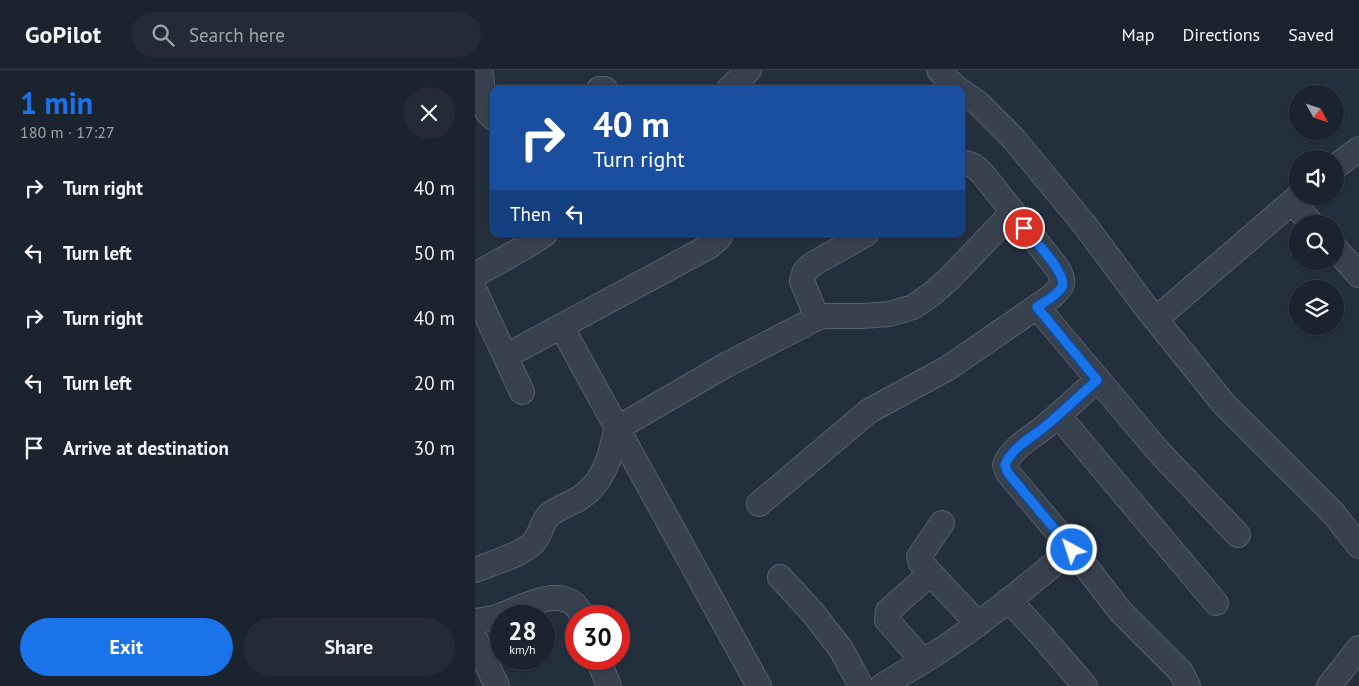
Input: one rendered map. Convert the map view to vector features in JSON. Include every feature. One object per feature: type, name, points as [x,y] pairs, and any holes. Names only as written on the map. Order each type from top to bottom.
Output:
[{"type":"street","points":[[480,70],[483,79],[483,108],[490,116]]},
{"type":"street","points":[[733,85],[749,70]]},
{"type":"street","points":[[939,70],[953,85]]},
{"type":"street","points":[[965,94],[1013,138],[1084,224],[1223,403],[1333,514],[1359,546]]},
{"type":"street","points":[[1344,160],[1359,149]]},
{"type":"street","points":[[759,504],[869,411],[948,368],[1037,307],[1062,287],[1063,278],[1058,269],[975,166],[965,163]]},
{"type":"street","points":[[1156,319],[1289,204]]},
{"type":"street","points":[[475,570],[530,547],[537,540],[544,522],[550,515],[580,498],[593,488],[602,476],[613,450],[617,428],[726,365],[817,318],[825,316],[889,314],[913,307],[949,279],[1013,212]]},
{"type":"street","points":[[475,275],[540,237]]},
{"type":"street","points":[[506,356],[708,247],[719,237]]},
{"type":"street","points":[[817,318],[802,280],[805,271],[813,264],[861,237]]},
{"type":"street","points":[[1344,258],[1359,275]]},
{"type":"street","points":[[475,291],[523,392]]},
{"type":"street","points":[[1037,307],[1159,452],[1238,535]]},
{"type":"street","points":[[561,326],[759,686]]},
{"type":"street","points":[[1097,380],[1059,415],[1007,458],[1005,465],[1008,473],[1121,612],[1181,672],[1188,686]]},
{"type":"street","points":[[1059,415],[1217,603]]},
{"type":"street","points":[[942,523],[919,557],[921,563],[978,624]]},
{"type":"street","points":[[780,577],[841,649],[877,686],[923,661],[978,624],[1072,550]]},
{"type":"street","points":[[923,661],[887,620],[888,612],[896,603],[930,574]]},
{"type":"street","points":[[475,621],[500,616],[533,602],[549,599],[565,599],[576,605]]},
{"type":"street","points":[[1009,600],[1085,686]]},
{"type":"street","points":[[475,638],[497,686]]},
{"type":"street","points":[[1329,686],[1359,648]]},
{"type":"street","points":[[602,670],[609,686]]},
{"type":"route","points":[[1024,228],[1058,269],[1063,278],[1062,287],[1037,307],[1097,380],[1007,458],[1005,465],[1008,473],[1072,550]]}]
